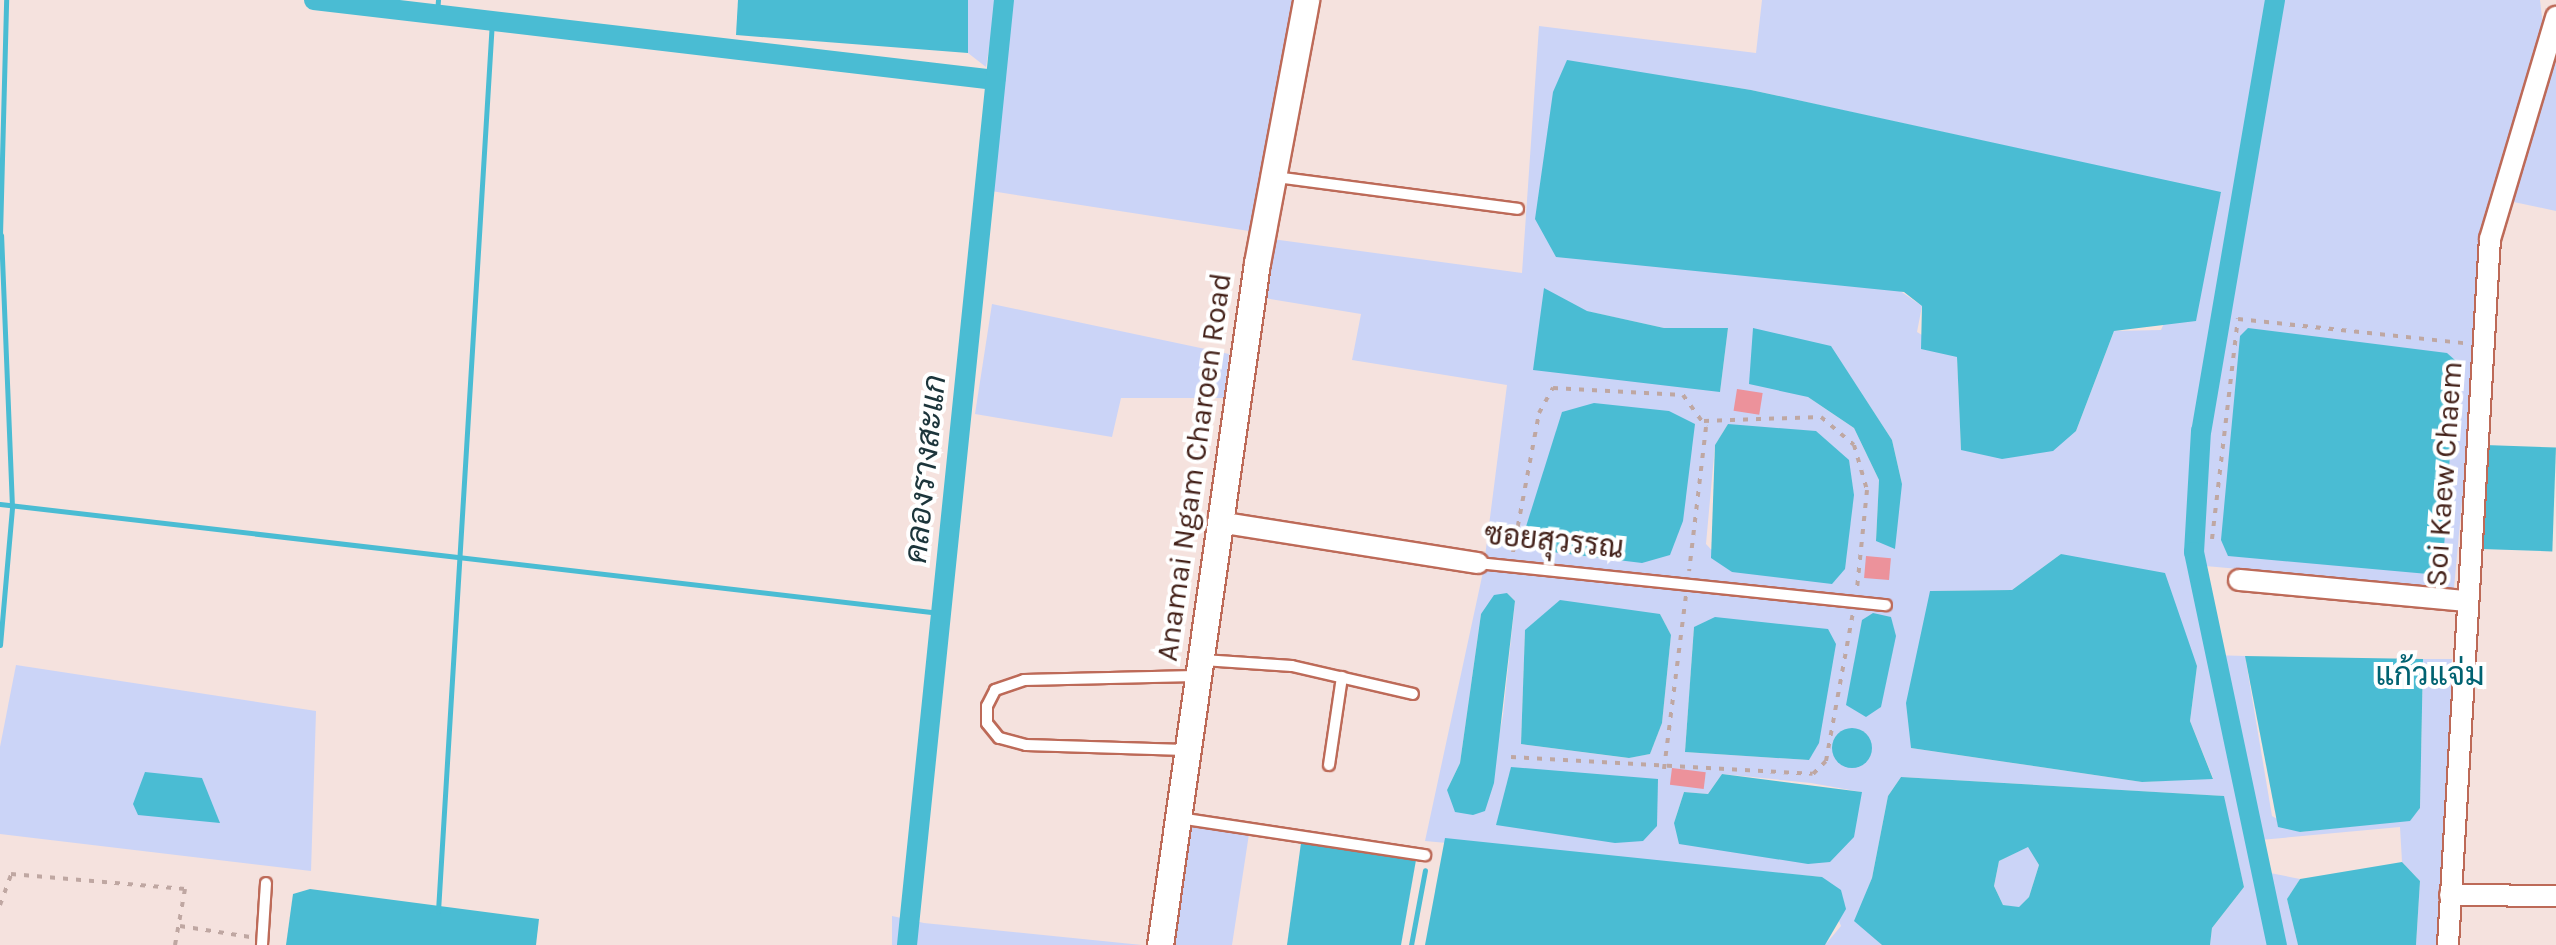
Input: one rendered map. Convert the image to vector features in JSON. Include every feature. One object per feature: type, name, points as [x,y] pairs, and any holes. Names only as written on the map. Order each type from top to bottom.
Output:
[{"type":"street","name":"Anamai Ngam Charoen Road","points":[[1160,945],[1218,522],[1272,176],[1306,0]]},
{"type":"street","name":"Soi Kaew Chaem","points":[[2448,945],[2482,345],[2504,178],[2556,18]]},
{"type":"street","name":"ซอยสุวรรณ","points":[[1218,522],[1478,563]]},
{"type":"street","points":[[2239,580],[2465,601]]},
{"type":"street","points":[[2450,895],[2556,896]]},
{"type":"lane","points":[[1272,176],[1518,209]]},
{"type":"lane","name":"ซอยสุวรรณ","points":[[1478,563],[1886,605]]},
{"type":"lane","points":[[1186,750],[1026,745],[999,738],[987,723],[987,706],[994,690],[1024,680],[1197,668],[1342,676],[1413,694]]},
{"type":"lane","points":[[1328,765],[1342,676]]},
{"type":"lane","points":[[1177,818],[1425,856]]},
{"type":"lane","points":[[262,942],[266,883]]},
{"type":"path","points":[[2212,539],[2238,320],[2482,345]]},
{"type":"path","points":[[1511,566],[1539,413],[1553,388],[1683,395],[1704,421],[1664,769]]},
{"type":"path","points":[[1512,758],[1665,761],[1813,774],[1826,761],[1855,602],[1868,490],[1854,446],[1820,418],[1704,421]]},
{"type":"path","points":[[0,905],[11,874],[53,874],[184,889],[175,945]]},
{"type":"path","points":[[180,926],[262,942]]},
{"type":"shaded area","points":[[968,0],[997,0],[986,67],[968,53]]},
{"type":"shaded area","points":[[1012,0],[1293,0],[1249,231],[991,191],[999,37],[1007,38]]},
{"type":"shaded area","points":[[1762,0],[2540,0],[2543,26],[2490,198],[2454,588],[2205,566],[2199,598],[2211,655],[2245,656],[2272,816],[2300,832],[2410,820],[2420,808],[2423,659],[2452,659],[2442,945],[2416,945],[2420,881],[2402,862],[2400,827],[2249,841],[2255,870],[2300,879],[2287,899],[2298,945],[2210,945],[2212,928],[2244,887],[2223,796],[1901,777],[1888,796],[1872,878],[1855,921],[1882,945],[1825,945],[1841,926],[1821,877],[1425,841],[1483,572],[1507,385],[1352,360],[1361,314],[1264,298],[1272,239],[1522,273],[1539,26],[1756,53]],"holes":[[[1566,61],[1751,90],[2221,193],[2161,330],[2114,331],[2076,431],[1961,450],[1957,356],[1917,332],[1922,306]],[[1544,289],[1586,311],[1664,328],[1728,328],[1720,392]],[[1831,347],[1892,440],[1902,484],[1876,540],[1879,480],[1854,428],[1808,397]],[[1728,424],[1732,572],[1706,544],[1715,445]],[[2061,554],[2170,603],[2197,666],[2190,721],[2213,778],[2142,782],[1911,748],[1931,591],[2012,590]],[[1507,593],[1515,601],[1503,715],[1485,811],[1447,790],[1460,763],[1481,614]],[[1660,614],[1671,635],[1662,723],[1650,754],[1628,758],[1521,744],[1525,630]],[[1694,627],[1808,760],[1685,752]],[[1722,774],[1861,792],[1674,823],[1684,792],[1708,794]]]},
{"type":"shaded area","points":[[2556,46],[2556,211],[2509,201]]},
{"type":"shaded area","points":[[992,304],[1229,354],[1224,398],[1121,398],[1112,437],[975,414]]},
{"type":"shaded area","points":[[16,665],[316,711],[311,871],[0,834],[0,747]]},
{"type":"shaded area","points":[[1192,820],[1249,834],[1232,945],[1170,945]]},
{"type":"shaded area","points":[[2028,846],[2039,865],[2029,897],[2019,908],[2003,905],[1994,886],[1999,861]]},
{"type":"shaded area","points":[[892,916],[924,923],[1142,945],[892,945]]},
{"type":"water","points":[[738,0],[968,0],[968,53],[736,35]]},
{"type":"water","points":[[1567,60],[1751,90],[2221,192],[2196,321],[2114,331],[2076,431],[2053,451],[2002,459],[1961,450],[1957,357],[1921,349],[1922,306],[1904,292],[1556,257],[1535,219],[1553,92]]},
{"type":"water","points":[[1544,288],[1587,311],[1664,328],[1728,328],[1720,392],[1533,370]]},
{"type":"water","points":[[1753,328],[1831,346],[1892,440],[1902,484],[1895,549],[1876,541],[1879,480],[1854,428],[1808,397],[1749,384]]},
{"type":"water","points":[[2248,328],[2447,353],[2456,361],[2443,564],[2428,574],[2228,556],[2221,540],[2240,336]]},
{"type":"water","points":[[1594,403],[1669,411],[1695,424],[1683,521],[1670,555],[1642,563],[1536,550],[1524,533],[1562,412]]},
{"type":"water","points":[[1728,424],[1816,431],[1849,460],[1854,495],[1845,569],[1832,584],[1732,572],[1711,558],[1715,445]]},
{"type":"water","points":[[2485,445],[2556,447],[2552,551],[2481,549]]},
{"type":"water","points":[[2061,554],[2165,573],[2197,666],[2190,721],[2213,779],[2142,782],[1911,748],[1906,703],[1930,591],[2012,590]]},
{"type":"water","points":[[1507,593],[1515,601],[1494,783],[1485,811],[1473,815],[1455,812],[1447,790],[1460,763],[1481,614],[1494,595]]},
{"type":"water","points":[[1560,600],[1660,614],[1671,635],[1662,723],[1650,754],[1629,758],[1521,744],[1525,630]]},
{"type":"water","points":[[1873,613],[1891,617],[1896,636],[1881,707],[1866,717],[1846,705],[1862,620]]},
{"type":"water","points":[[1715,617],[1828,629],[1836,644],[1819,743],[1809,760],[1685,752],[1694,627]]},
{"type":"water","points":[[2245,656],[2423,659],[2420,808],[2410,821],[2300,832],[2278,827]]},
{"type":"water","points":[[1852,728],[1866,734],[1872,748],[1866,762],[1852,768],[1838,762],[1832,748],[1838,734]]},
{"type":"water","points":[[1511,767],[1658,779],[1657,826],[1643,841],[1615,843],[1496,825]]},
{"type":"water","points":[[145,772],[202,778],[220,823],[138,815],[133,804]]},
{"type":"water","points":[[1722,774],[1862,792],[1854,837],[1830,862],[1808,864],[1679,844],[1674,823],[1684,792],[1708,794]]},
{"type":"water","points":[[1901,777],[2224,796],[2244,887],[2212,928],[2210,945],[1882,945],[1854,921],[1872,878],[1888,796]],"holes":[[[2028,847],[2039,865],[2029,897],[2019,907],[2003,905],[1994,886],[1999,861]]]},
{"type":"water","points":[[1445,838],[1822,877],[1841,890],[1846,909],[1825,945],[1425,945]]},
{"type":"water","points":[[1301,843],[1416,860],[1401,945],[1287,945]]},
{"type":"water","points":[[2402,862],[2420,881],[2416,945],[2298,945],[2287,899],[2300,879]]},
{"type":"water","points":[[310,889],[539,919],[536,945],[286,945],[293,894]]},
{"type":"building","points":[[1737,389],[1763,393],[1759,415],[1734,411]]},
{"type":"building","points":[[1866,556],[1891,558],[1889,580],[1864,578]]},
{"type":"building","points":[[1672,768],[1706,772],[1704,789],[1670,785]]},
{"type":"waterway","points":[[0,235],[6,0]]},
{"type":"waterway","points":[[314,0],[995,80]]},
{"type":"waterway","points":[[437,14],[438,0]]},
{"type":"waterway","name":"คลองรางสะแก","points":[[907,945],[1004,0]]},
{"type":"waterway","points":[[2275,0],[2201,431],[2194,552],[2277,945]]},
{"type":"waterway","points":[[438,911],[492,21]]},
{"type":"waterway","points":[[0,645],[12,507],[1,235]]},
{"type":"waterway","points":[[0,504],[940,613]]},
{"type":"waterway","points":[[1411,945],[1425,870]]},
{"type":"district","name":"แก้วแจ่ม","points":[[2430,675]]}]
